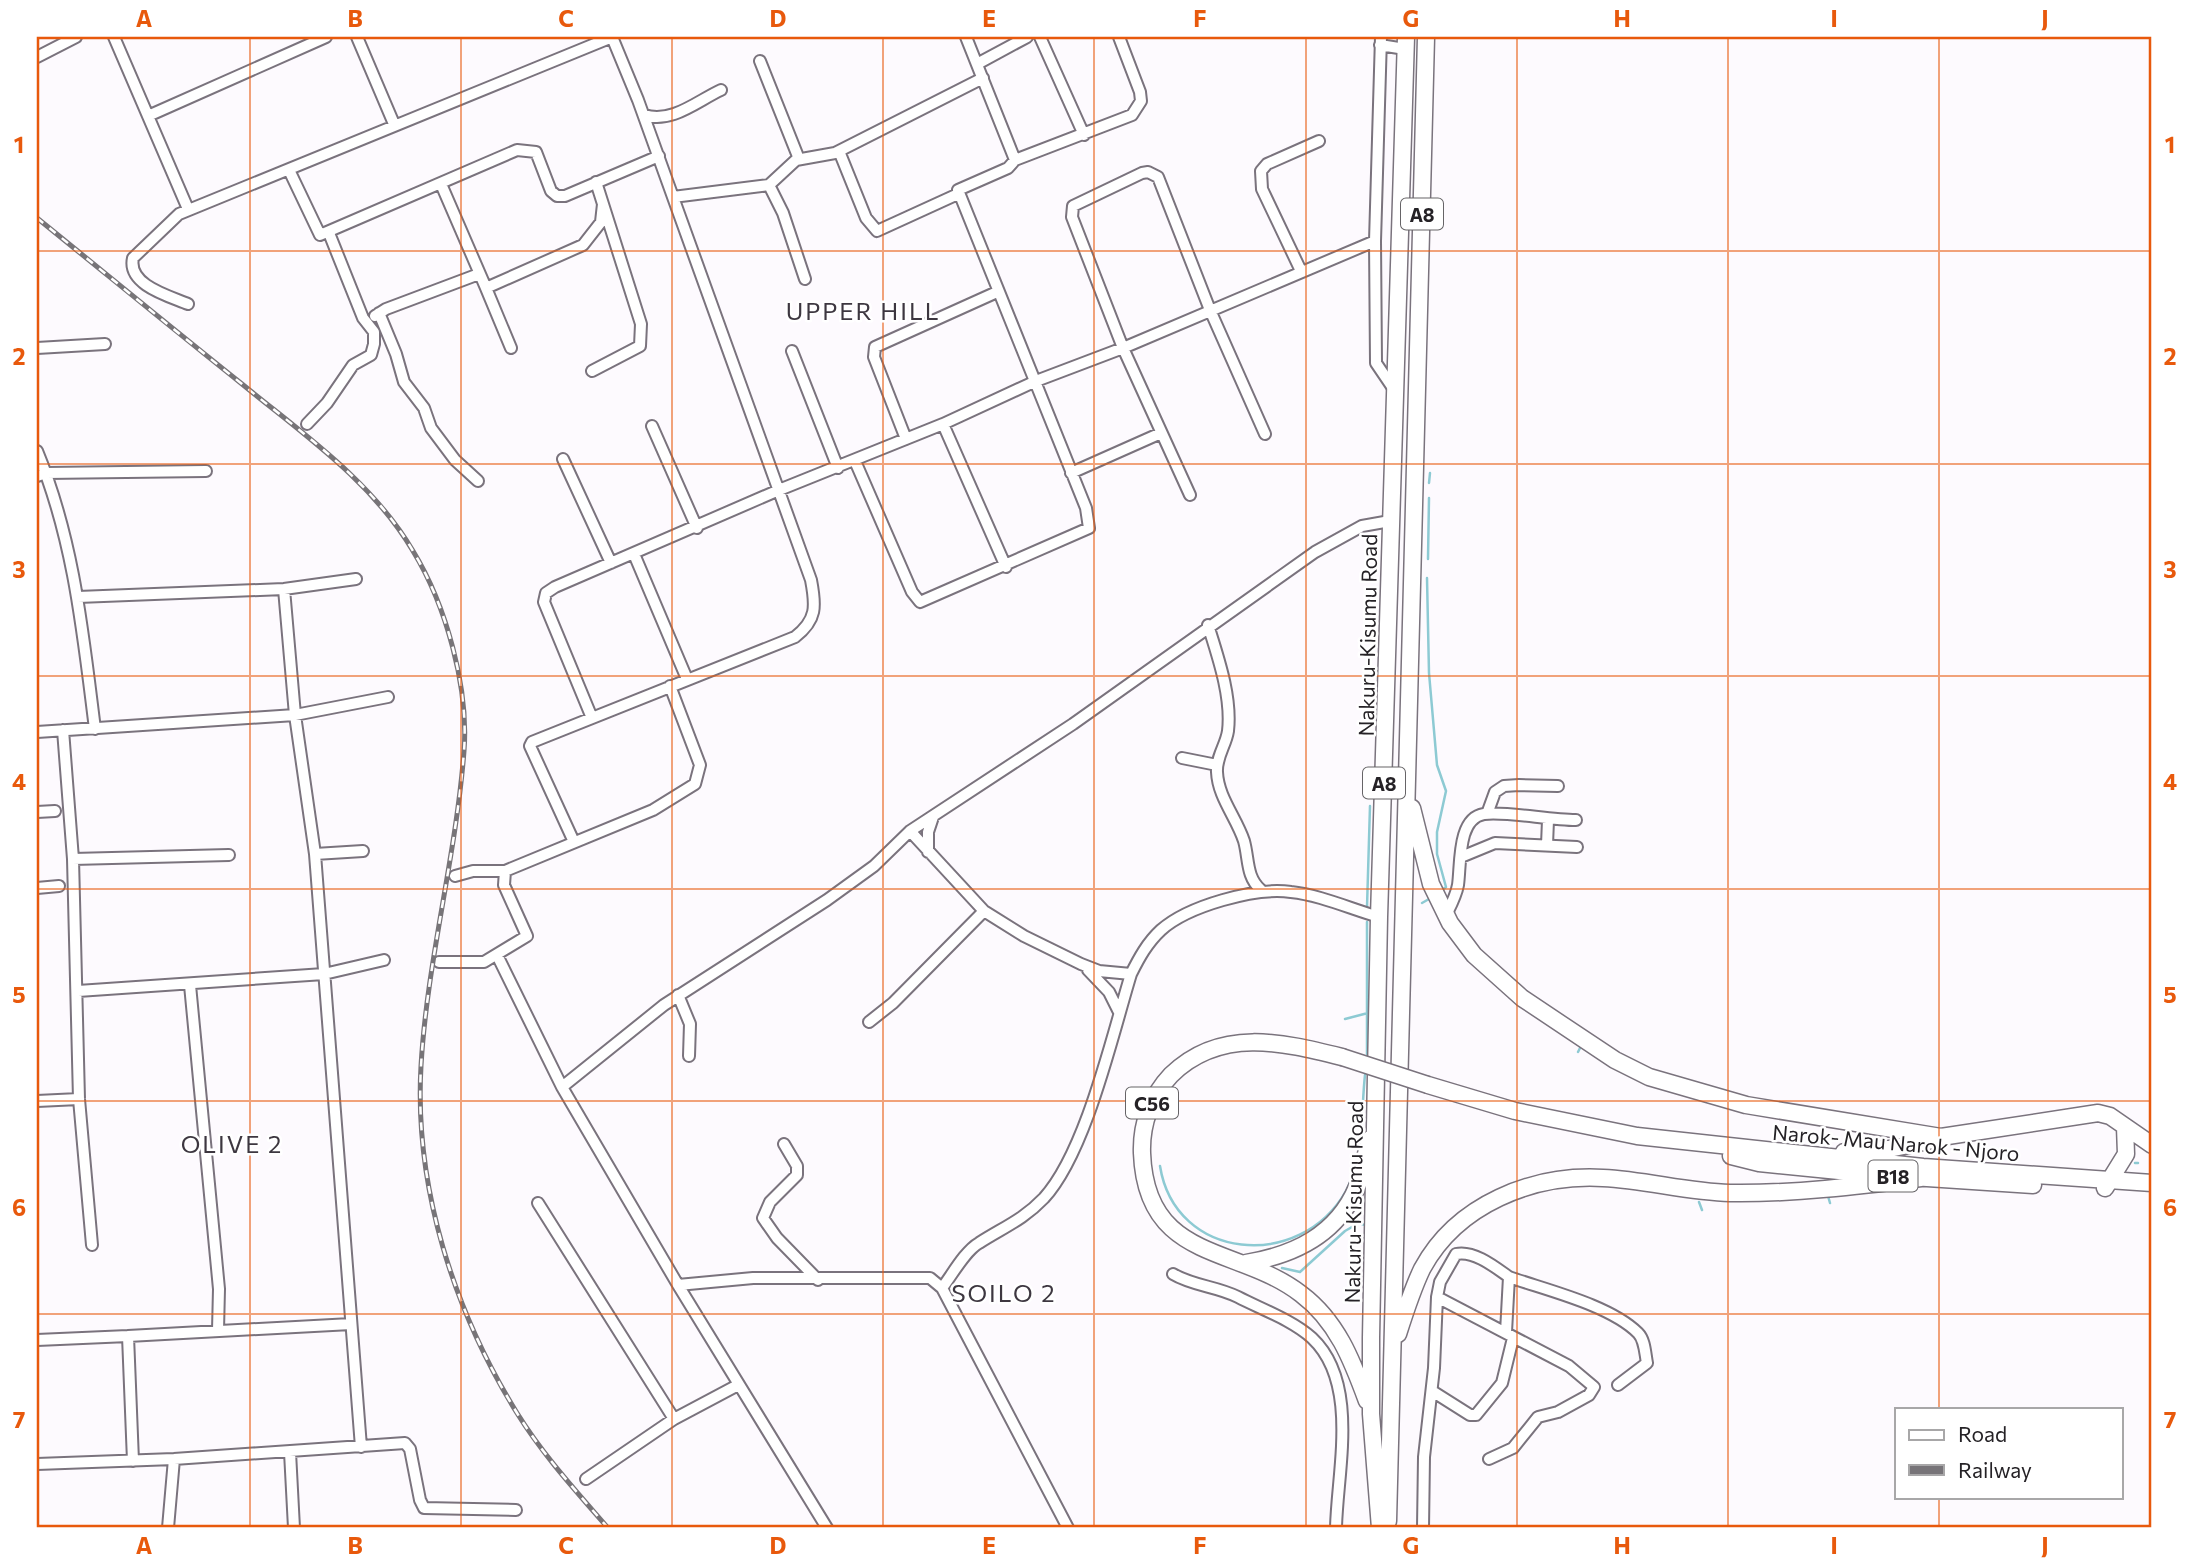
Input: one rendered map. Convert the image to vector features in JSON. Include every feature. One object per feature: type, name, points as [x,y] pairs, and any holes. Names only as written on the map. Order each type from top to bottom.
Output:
[{"type":"highway","name":"Nakuru-Kisumu Road","points":[[1388,1528],[1426,37]]},
{"type":"highway","name":"Nakuru-Kisumu Road","points":[[1380,1528],[1371,1413],[1375,1125],[1405,43]]},
{"type":"highway","points":[[1407,771],[1423,861],[1446,915],[1474,956],[1505,985],[1615,1060],[1649,1077],[1746,1105],[1941,1137]]},
{"type":"highway","name":"C56","points":[[1243,1263],[1209,1253],[1186,1240],[1160,1212],[1149,1191],[1142,1156],[1142,1140],[1153,1100],[1180,1067],[1200,1054],[1228,1044],[1271,1042],[1342,1058]]},
{"type":"highway","name":"Narok- Mau Narok - Njoro","points":[[1342,1058],[1515,1111],[1759,1163],[1921,1178],[2107,1185],[2152,1183]]},
{"type":"highway","points":[[1800,1156],[1889,1149],[1941,1137],[2089,1113],[2110,1116],[2152,1146]]},
{"type":"highway","points":[[1243,1263],[1267,1259],[1299,1248],[1333,1225],[1358,1184],[1375,1125]]},
{"type":"highway","points":[[2107,1185],[2126,1154],[2125,1127]]},
{"type":"highway","name":"Narok- Mau Narok - Njoro","points":[[1637,1136],[1800,1156],[2107,1185],[2152,1193]]},
{"type":"highway","points":[[1392,1352],[1414,1287],[1432,1255],[1468,1218],[1512,1191],[1566,1177],[1605,1178],[1686,1190],[1731,1193],[1921,1178]]},
{"type":"highway","points":[[1243,1263],[1281,1280],[1302,1294],[1326,1318],[1343,1344],[1371,1413]]},
{"type":"street","points":[[37,57],[76,37]]},
{"type":"street","points":[[114,37],[188,209]]},
{"type":"street","points":[[148,116],[326,37]]},
{"type":"street","points":[[358,37],[394,124]]},
{"type":"street","points":[[188,304],[151,288],[137,277],[131,265],[133,258],[167,222],[188,209],[612,37],[674,197],[811,580],[816,605],[811,622],[795,637],[531,744],[573,842]]},
{"type":"street","points":[[966,37],[1015,160]]},
{"type":"street","points":[[976,64],[1027,37]]},
{"type":"street","points":[[839,151],[866,218],[877,231],[958,194],[961,187],[1008,168],[1015,160],[1127,118],[1142,101],[1119,37]]},
{"type":"street","points":[[1045,38],[1084,135]]},
{"type":"street","points":[[1395,391],[1376,363],[1375,241],[1381,41],[1405,43]]},
{"type":"street","points":[[760,61],[799,159]]},
{"type":"street","points":[[674,197],[769,185],[776,175],[799,159],[825,156],[839,151],[983,78]]},
{"type":"street","points":[[644,115],[664,117],[695,106],[721,90]]},
{"type":"street","points":[[1301,271],[1262,189],[1261,171],[1267,164],[1319,141]]},
{"type":"street","points":[[289,170],[317,233],[328,233],[524,149],[536,152],[551,191],[557,196],[596,183],[659,156]]},
{"type":"street","points":[[1190,495],[1123,348],[1072,211],[1080,201],[1148,172],[1161,182],[1210,310],[1265,434]]},
{"type":"street","points":[[592,371],[630,354],[640,346],[642,337],[641,324],[596,183]]},
{"type":"street","points":[[441,184],[511,348]]},
{"type":"street","points":[[769,185],[783,213],[805,279]]},
{"type":"street","points":[[855,461],[918,601],[923,603],[1089,528],[1087,513],[958,194]]},
{"type":"street","points":[[486,288],[583,245],[601,222],[603,204]]},
{"type":"street","points":[[307,424],[327,403],[353,365],[370,355],[375,336],[363,318],[328,233]]},
{"type":"street","points":[[592,718],[544,602],[547,593],[555,587],[697,528],[779,490],[943,424],[1035,381],[1123,348],[1375,241]]},
{"type":"street","points":[[370,325],[379,313],[479,274]]},
{"type":"street","points":[[906,439],[874,357],[875,347],[998,292]]},
{"type":"street","points":[[379,313],[404,382],[424,408],[431,428],[455,460],[478,481]]},
{"type":"street","points":[[37,348],[105,344]]},
{"type":"street","points":[[792,351],[838,468]]},
{"type":"street","points":[[943,424],[1006,566]]},
{"type":"street","points":[[652,426],[697,528]]},
{"type":"street","points":[[1071,473],[1161,433]]},
{"type":"street","points":[[37,451],[41,474],[67,539],[78,597],[95,729]]},
{"type":"street","points":[[563,459],[611,563]]},
{"type":"street","points":[[41,474],[206,471]]},
{"type":"street","points":[[562,1087],[678,995],[827,901],[874,866],[910,831],[1073,724],[1209,625],[1344,535],[1362,526],[1390,521]]},
{"type":"street","points":[[634,554],[687,679]]},
{"type":"street","points":[[78,597],[284,589],[355,579]]},
{"type":"street","points":[[284,589],[295,715],[315,854],[361,1447]]},
{"type":"street","points":[[1209,625],[1228,717],[1228,731],[1217,765],[1219,784],[1244,844],[1251,877],[1261,890]]},
{"type":"street","points":[[455,876],[473,871],[505,871],[653,810],[695,784],[700,765],[670,686]]},
{"type":"street","points":[[37,732],[295,715],[388,698]]},
{"type":"street","points":[[63,730],[79,991],[79,1098],[92,1245]]},
{"type":"street","points":[[1182,758],[1217,765]]},
{"type":"street","points":[[1487,814],[1495,792],[1504,786],[1558,786]]},
{"type":"street","points":[[37,812],[55,811]]},
{"type":"street","points":[[1446,915],[1455,898],[1468,825],[1475,818],[1487,814],[1576,820]]},
{"type":"street","points":[[928,852],[928,832],[934,816]]},
{"type":"street","points":[[1547,845],[1548,820]]},
{"type":"street","points":[[910,831],[984,911],[1024,936],[1081,964],[1099,971],[1131,974]]},
{"type":"street","points":[[1461,857],[1495,844],[1577,847]]},
{"type":"street","points":[[315,854],[363,851]]},
{"type":"street","points":[[73,859],[229,855]]},
{"type":"street","points":[[439,962],[480,964],[527,936],[504,885],[505,871]]},
{"type":"street","points":[[37,888],[58,886]]},
{"type":"street","points":[[942,1288],[977,1243],[1000,1233],[1027,1215],[1060,1179],[1081,1133],[1131,974],[1153,938],[1175,920],[1236,895],[1261,890],[1296,892],[1379,917]]},
{"type":"street","points":[[869,1022],[901,995],[984,911]]},
{"type":"street","points":[[497,955],[562,1087],[738,1385],[827,1528]]},
{"type":"street","points":[[79,991],[324,974],[384,960]]},
{"type":"street","points":[[1081,964],[1110,992],[1119,1012]]},
{"type":"street","points":[[190,985],[219,1289],[218,1330]]},
{"type":"street","points":[[678,995],[690,1024],[689,1056]]},
{"type":"street","points":[[37,1101],[79,1098]]},
{"type":"street","points":[[784,1144],[797,1166],[797,1175],[770,1202],[763,1218],[777,1238],[818,1280]]},
{"type":"street","points":[[538,1202],[674,1419]]},
{"type":"street","points":[[1423,1528],[1424,1457],[1432,1391],[1437,1297],[1440,1282],[1449,1263],[1460,1253],[1486,1262],[1509,1277],[1602,1311],[1638,1333],[1643,1342],[1647,1363],[1618,1385]]},
{"type":"street","points":[[1173,1274],[1195,1284],[1205,1284],[1234,1295],[1292,1325],[1319,1346],[1335,1382],[1342,1425],[1344,1448],[1336,1528]]},
{"type":"street","points":[[1432,1391],[1470,1415],[1476,1415],[1502,1383],[1509,1335],[1509,1277]]},
{"type":"street","points":[[678,1285],[753,1279],[930,1278],[942,1288],[1068,1528]]},
{"type":"street","points":[[1437,1297],[1569,1366],[1593,1384],[1595,1391],[1558,1412],[1538,1416],[1516,1445],[1489,1459]]},
{"type":"street","points":[[37,1340],[351,1324]]},
{"type":"street","points":[[128,1336],[133,1461]]},
{"type":"street","points":[[586,1479],[674,1419],[738,1385]]},
{"type":"street","points":[[37,1464],[174,1459],[405,1443],[410,1448],[424,1508],[516,1510]]},
{"type":"street","points":[[290,1452],[294,1528]]},
{"type":"street","points":[[168,1528],[174,1459]]},
{"type":"waterway","points":[[1429,483],[1430,473]]},
{"type":"waterway","points":[[1428,559],[1429,498]]},
{"type":"waterway","points":[[1427,578],[1429,673],[1437,765],[1446,791],[1437,832],[1437,854],[1446,887],[1441,891]]},
{"type":"waterway","points":[[1367,907],[1370,806]]},
{"type":"waterway","points":[[1422,903],[1429,899]]},
{"type":"waterway","points":[[1367,922],[1367,1054]]},
{"type":"waterway","points":[[1345,1019],[1368,1013]]},
{"type":"waterway","points":[[1578,1052],[1580,1048]]},
{"type":"waterway","points":[[1160,1166],[1170,1198],[1189,1221],[1213,1237],[1241,1244],[1271,1244],[1300,1235],[1325,1217],[1346,1191],[1352,1178],[1361,1134],[1365,1075]]},
{"type":"waterway","points":[[1828,1196],[1830,1203]]},
{"type":"waterway","points":[[1699,1202],[1702,1210]]},
{"type":"waterway","points":[[1282,1268],[1300,1272],[1345,1231],[1359,1223],[1365,1225]]},
{"type":"railway","points":[[37,218],[335,460],[378,502],[396,526],[413,551],[436,596],[459,674],[465,727],[455,830],[429,987],[421,1066],[424,1157],[432,1202],[457,1290],[494,1374],[538,1443],[608,1528]]},
{"type":"district","name":"UPPER HILL","points":[[863,310]]},
{"type":"district","name":"OLIVE 2","points":[[232,1143]]},
{"type":"district","name":"SOILO 2","points":[[1004,1292]]}]
